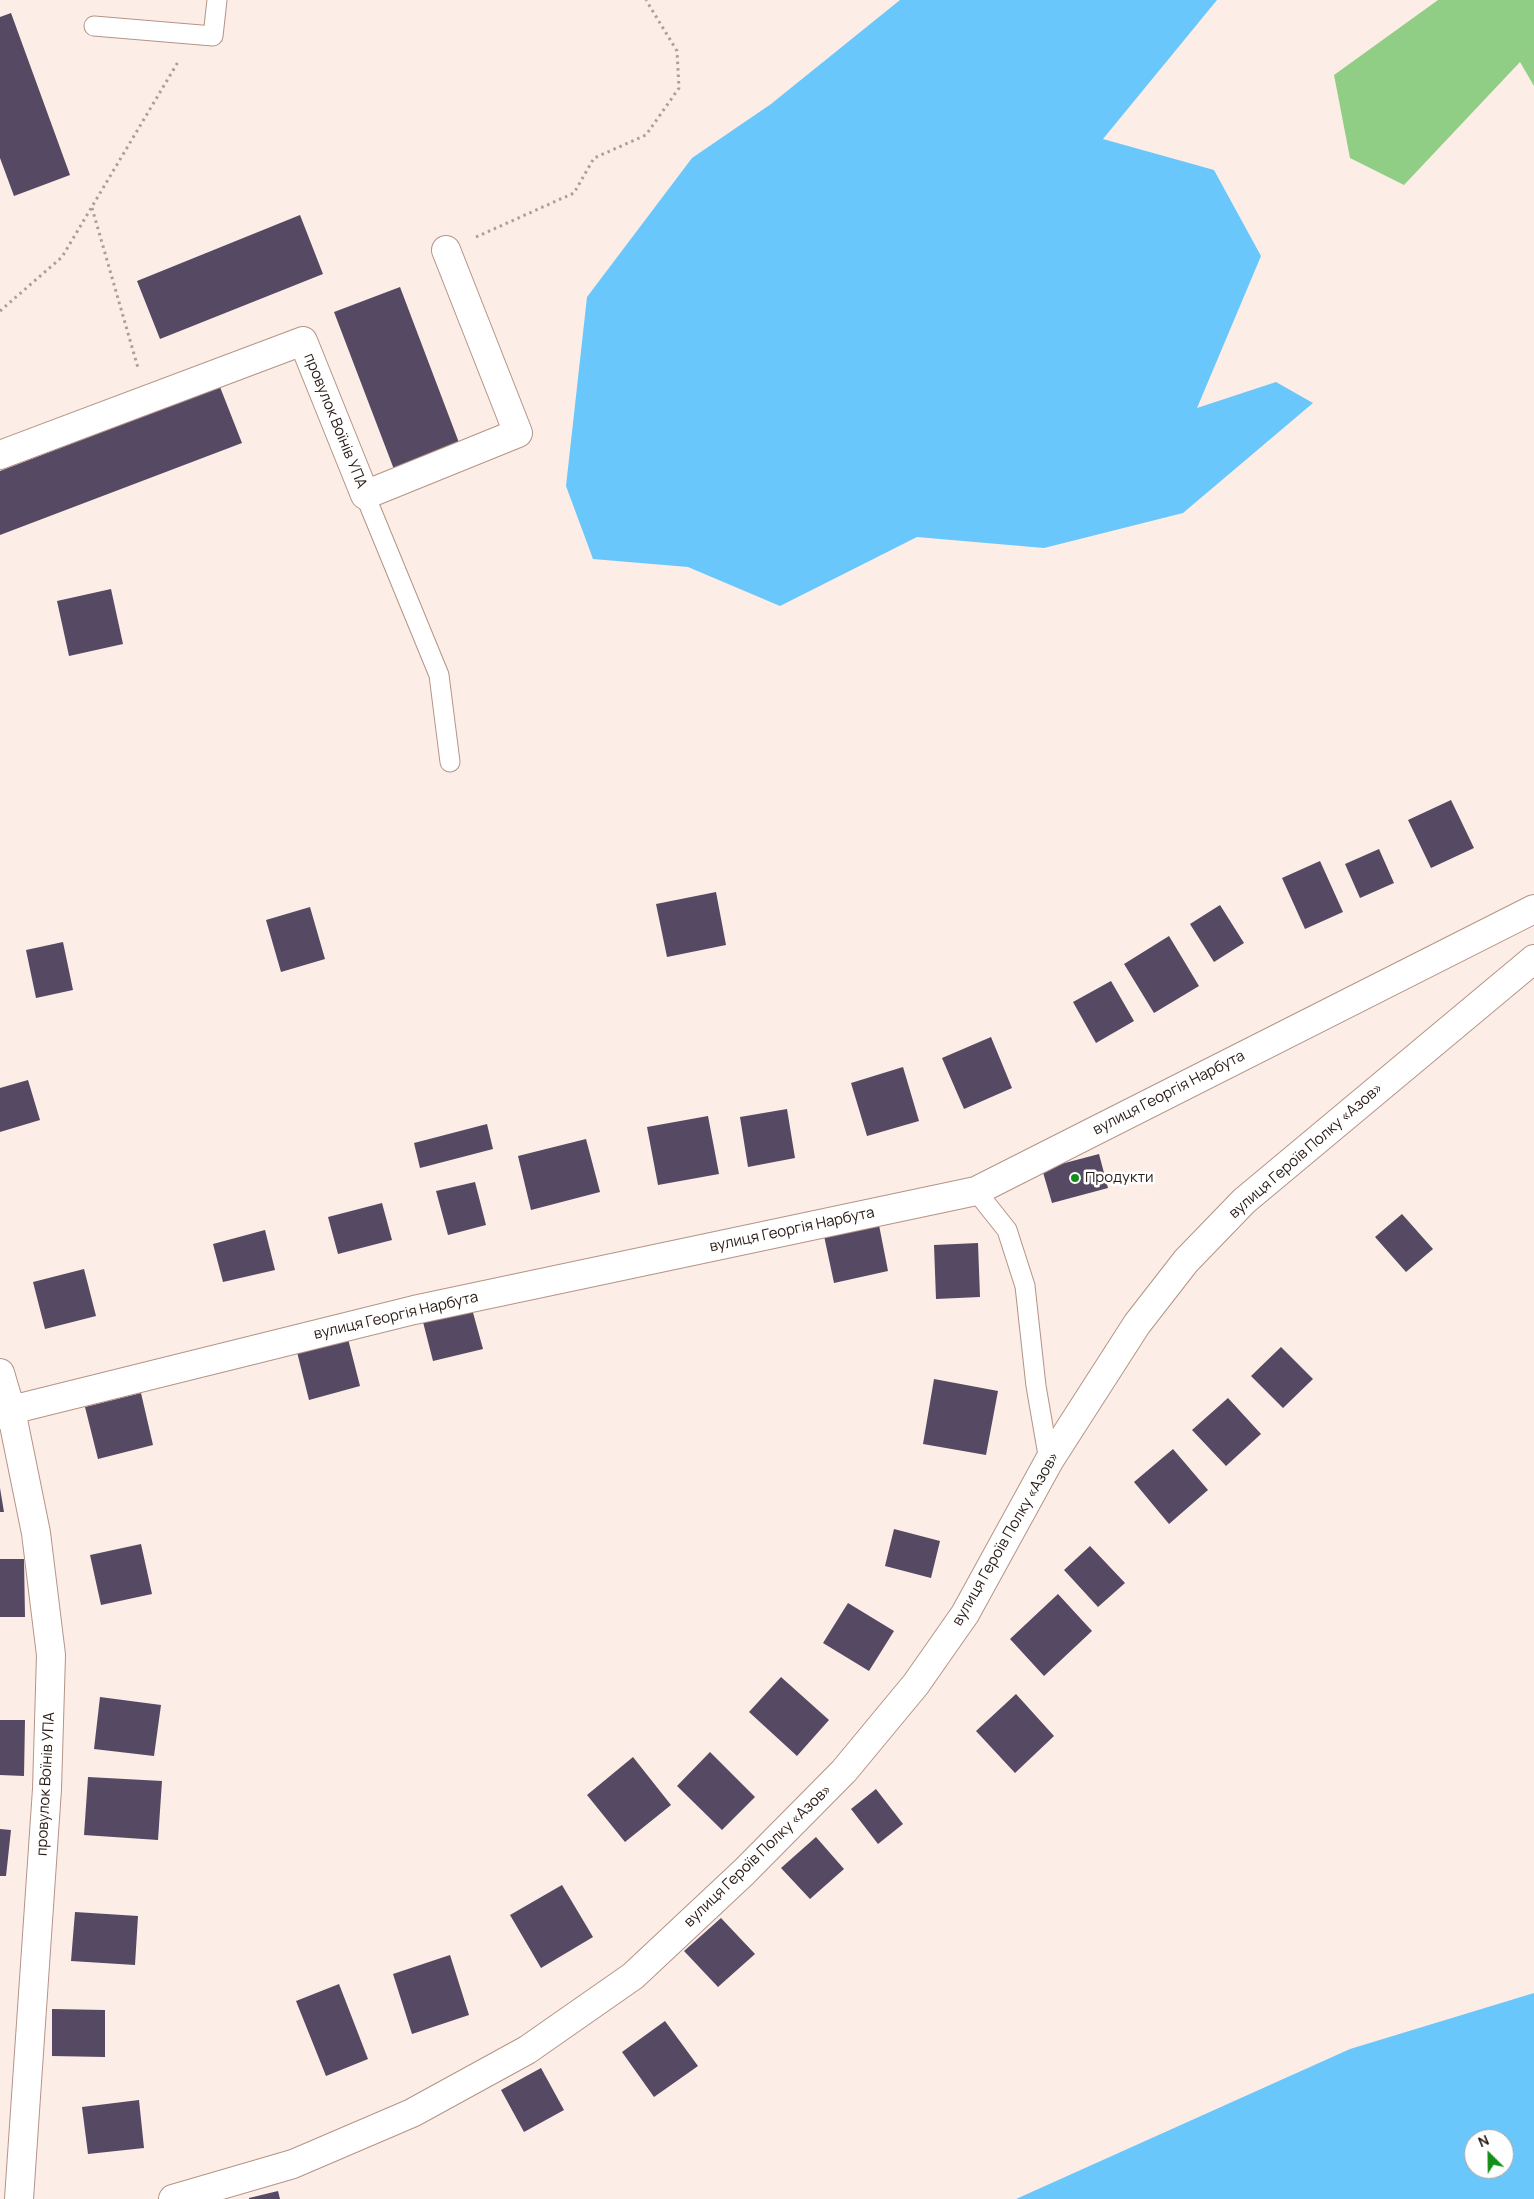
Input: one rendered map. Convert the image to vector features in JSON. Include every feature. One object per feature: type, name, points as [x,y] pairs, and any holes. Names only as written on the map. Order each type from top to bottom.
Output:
[{"type":"street","name":"провулок Воїнів УПА","points":[[0,455],[303,341],[365,495],[518,433],[446,250]]},
{"type":"street","name":"вулиця Георгія Нарбута","points":[[5,1412],[414,1310],[976,1191],[1534,909]]},
{"type":"street","name":"вулиця Героїв Полку «Азов»","points":[[173,2199],[293,2164],[412,2114],[527,2050],[633,1976],[744,1872],[844,1771],[916,1684],[965,1614],[1049,1461],[1137,1324],[1186,1261],[1244,1201],[1534,959]]},
{"type":"street","name":"провулок Воїнів УПА","points":[[0,1373],[5,1412],[36,1533],[51,1655],[47,1789],[19,2199]]},
{"type":"lane","points":[[94,26],[213,36],[216,0]]},
{"type":"lane","points":[[365,495],[439,675],[450,762]]},
{"type":"lane","points":[[976,1191],[1006,1230],[1025,1286],[1036,1386],[1049,1461]]},
{"type":"path","points":[[446,250],[574,193],[594,158],[646,135],[678,88],[677,51],[646,0]]},
{"type":"path","points":[[0,311],[62,257],[194,34]]},
{"type":"path","points":[[92,207],[147,400]]},
{"type":"green space","points":[[1438,0],[1534,0],[1534,86],[1520,62],[1404,185],[1350,158],[1334,75]]},
{"type":"water","points":[[900,0],[1217,0],[1103,139],[1214,170],[1261,256],[1197,408],[1276,382],[1313,403],[1183,513],[1044,548],[917,537],[780,606],[688,567],[593,559],[566,486],[587,297],[692,158],[771,104]]},
{"type":"water","points":[[1534,1993],[1534,2199],[1016,2199],[1350,2049]]},
{"type":"building","points":[[11,13],[70,175],[14,196],[0,158],[0,17]]},
{"type":"building","points":[[300,215],[323,274],[160,339],[137,281]]},
{"type":"building","points":[[400,287],[461,448],[395,472],[334,312]]},
{"type":"building","points":[[220,387],[242,443],[0,535],[0,471]]},
{"type":"building","points":[[111,589],[123,644],[69,656],[57,601]]},
{"type":"building","points":[[1451,800],[1474,848],[1431,868],[1408,820]]},
{"type":"building","points":[[1379,849],[1394,883],[1360,898],[1345,864]]},
{"type":"building","points":[[1320,861],[1343,912],[1305,929],[1282,878]]},
{"type":"building","points":[[716,892],[726,945],[667,957],[656,904]]},
{"type":"building","points":[[1220,905],[1244,943],[1214,962],[1190,924]]},
{"type":"building","points":[[310,907],[325,959],[281,972],[266,920]]},
{"type":"building","points":[[1169,936],[1199,986],[1154,1013],[1124,964]]},
{"type":"building","points":[[63,942],[73,990],[36,998],[26,950]]},
{"type":"building","points":[[1111,981],[1134,1021],[1096,1043],[1073,1002]]},
{"type":"building","points":[[991,1037],[1012,1088],[964,1109],[942,1058]]},
{"type":"building","points":[[903,1067],[919,1121],[867,1136],[851,1083]]},
{"type":"building","points":[[28,1080],[40,1120],[0,1132],[0,1088]]},
{"type":"building","points":[[787,1109],[795,1158],[748,1167],[740,1117]]},
{"type":"building","points":[[708,1116],[719,1174],[658,1185],[647,1127]]},
{"type":"building","points":[[487,1124],[493,1149],[420,1168],[414,1143]]},
{"type":"building","points":[[586,1139],[600,1192],[531,1210],[518,1156]]},
{"type":"building","name":"Продукти","points":[[1099,1154],[1108,1188],[1052,1203],[1042,1169]]},
{"type":"building","points":[[475,1182],[486,1225],[448,1235],[436,1191]]},
{"type":"building","points":[[382,1203],[392,1240],[338,1254],[328,1217]]},
{"type":"building","points":[[1402,1214],[1433,1249],[1406,1272],[1375,1237]]},
{"type":"building","points":[[878,1220],[888,1271],[834,1283],[823,1231]]},
{"type":"building","points":[[265,1230],[275,1270],[223,1282],[213,1244]]},
{"type":"building","points":[[978,1243],[980,1297],[936,1299],[934,1245]]},
{"type":"building","points":[[84,1269],[96,1316],[45,1329],[33,1282]]},
{"type":"building","points":[[472,1309],[483,1349],[433,1361],[423,1322]]},
{"type":"building","points":[[347,1335],[360,1386],[309,1400],[296,1348]]},
{"type":"building","points":[[1281,1347],[1313,1379],[1283,1408],[1251,1376]]},
{"type":"building","points":[[934,1379],[998,1391],[986,1455],[923,1444]]},
{"type":"building","points":[[141,1393],[153,1445],[98,1459],[85,1407]]},
{"type":"building","points":[[1228,1398],[1261,1434],[1226,1466],[1192,1430]]},
{"type":"building","points":[[1173,1449],[1208,1490],[1169,1524],[1134,1482]]},
{"type":"building","points":[[0,1488],[4,1512],[0,1512]]},
{"type":"building","points":[[894,1529],[940,1541],[931,1578],[885,1566]]},
{"type":"building","points":[[141,1544],[152,1594],[101,1605],[90,1555]]},
{"type":"building","points":[[1090,1546],[1125,1583],[1098,1607],[1064,1570]]},
{"type":"building","points":[[0,1559],[24,1559],[25,1617],[0,1617]]},
{"type":"building","points":[[1058,1594],[1092,1631],[1044,1676],[1010,1639]]},
{"type":"building","points":[[848,1603],[894,1631],[869,1671],[823,1643]]},
{"type":"building","points":[[781,1677],[829,1720],[797,1756],[749,1712]]},
{"type":"building","points":[[1016,1694],[1054,1736],[1015,1773],[976,1731]]},
{"type":"building","points":[[100,1697],[161,1705],[154,1756],[94,1749]]},
{"type":"building","points":[[0,1720],[25,1720],[24,1776],[0,1775]]},
{"type":"building","points":[[710,1752],[755,1797],[722,1830],[677,1786]]},
{"type":"building","points":[[633,1757],[671,1805],[625,1842],[587,1795]]},
{"type":"building","points":[[88,1777],[162,1781],[158,1840],[84,1835]]},
{"type":"building","points":[[876,1789],[903,1824],[878,1844],[851,1809]]},
{"type":"building","points":[[0,1829],[11,1830],[6,1876],[0,1876]]},
{"type":"building","points":[[816,1837],[844,1869],[810,1899],[781,1868]]},
{"type":"building","points":[[562,1885],[593,1937],[541,1968],[510,1915]]},
{"type":"building","points":[[75,1912],[138,1916],[135,1965],[71,1961]]},
{"type":"building","points":[[721,1918],[755,1954],[718,1987],[684,1951]]},
{"type":"building","points":[[450,1955],[469,2015],[412,2034],[393,1974]]},
{"type":"building","points":[[339,1984],[368,2059],[326,2076],[296,2001]]},
{"type":"building","points":[[52,2009],[105,2010],[105,2057],[52,2056]]},
{"type":"building","points":[[665,2021],[698,2066],[654,2097],[622,2052]]},
{"type":"building","points":[[541,2068],[564,2110],[524,2132],[501,2090]]},
{"type":"building","points":[[139,2100],[144,2148],[88,2154],[82,2107]]},
{"type":"building","points":[[278,2191],[280,2199],[249,2199],[249,2198]]},
{"type":"place","name":"Продукти","points":[[1075,1178]]}]
